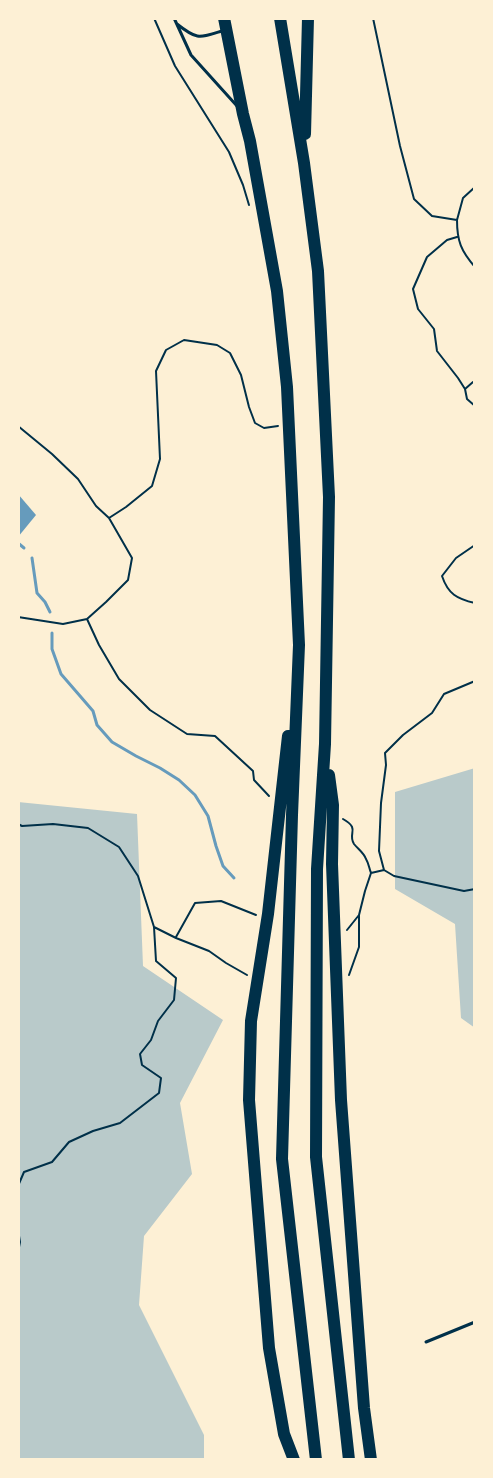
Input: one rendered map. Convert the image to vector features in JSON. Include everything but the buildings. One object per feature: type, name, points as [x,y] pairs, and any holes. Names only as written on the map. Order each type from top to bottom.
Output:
[{"type":"highway","points":[[280,18],[304,163],[318,271],[328,497],[326,744],[317,870],[316,1157],[349,1460]]},
{"type":"highway","points":[[304,163],[308,18]]},
{"type":"highway","points":[[225,24],[250,141],[276,291],[290,424],[299,645],[282,1159],[316,1460]]},
{"type":"highway","points":[[294,1460],[284,1434],[269,1348],[249,1100],[251,1021],[267,914],[299,645]]},
{"type":"highway","points":[[326,744],[333,804],[332,864],[341,1100],[364,1408],[371,1460]]},
{"type":"lane","points":[[174,18],[192,55],[243,114]]},
{"type":"lane","points":[[176,23],[190,34],[201,38],[225,24]]},
{"type":"lane","points":[[426,1342],[475,1322]]},
{"type":"path","points":[[154,18],[175,66],[229,152],[249,205]]},
{"type":"path","points":[[373,18],[400,146],[414,199],[432,216],[457,220]]},
{"type":"path","points":[[475,187],[463,198],[457,220],[457,237],[466,257],[475,267]]},
{"type":"path","points":[[457,237],[447,240],[427,258],[413,288],[418,309],[434,329],[437,351],[465,389],[466,399],[475,406]]},
{"type":"path","points":[[109,518],[152,486],[160,459],[156,372],[166,350],[184,340],[217,345],[230,353],[242,375],[255,423],[264,428],[290,424]]},
{"type":"path","points":[[465,389],[473,382],[475,383]]},
{"type":"path","points":[[18,426],[78,479],[96,506],[109,518],[132,558],[128,580],[87,618],[63,624],[18,617]]},
{"type":"path","points":[[475,545],[456,558],[442,576],[445,587],[460,599],[475,603]]},
{"type":"path","points":[[87,618],[99,645],[120,679],[150,710],[187,734],[215,736]]},
{"type":"path","points":[[475,681],[444,694],[432,713],[403,735],[385,753],[379,851],[384,870],[394,876],[464,891],[475,889]]},
{"type":"path","points":[[18,824],[22,826],[53,824],[88,828],[119,847],[138,876],[154,927],[156,961],[176,978],[174,1000],[158,1021],[151,1040],[140,1054],[142,1065],[161,1078],[159,1093],[120,1123],[93,1131],[69,1142],[52,1162],[24,1172],[18,1186]]},
{"type":"path","points":[[154,927],[209,951],[250,977]]},
{"type":"path","points":[[18,1230],[20,1242],[18,1252]]},
{"type":"path","points":[[18,1301],[18,1308]]},
{"type":"shaded area","points":[[475,768],[475,1028],[461,1018],[455,924],[395,889],[395,792]]},
{"type":"shaded area","points":[[18,802],[137,814],[143,966],[223,1020],[180,1103],[192,1174],[144,1236],[139,1305],[204,1435],[204,1460],[18,1460]]},
{"type":"water","points":[[18,494],[36,515],[18,537]]},
{"type":"waterway","points":[[18,543],[24,548]]},
{"type":"waterway","points":[[32,558],[37,593],[50,612]]},
{"type":"waterway","points":[[52,633],[52,649],[61,674],[93,711],[97,725],[112,742],[179,780],[195,795],[208,816],[223,866],[234,878]]}]
